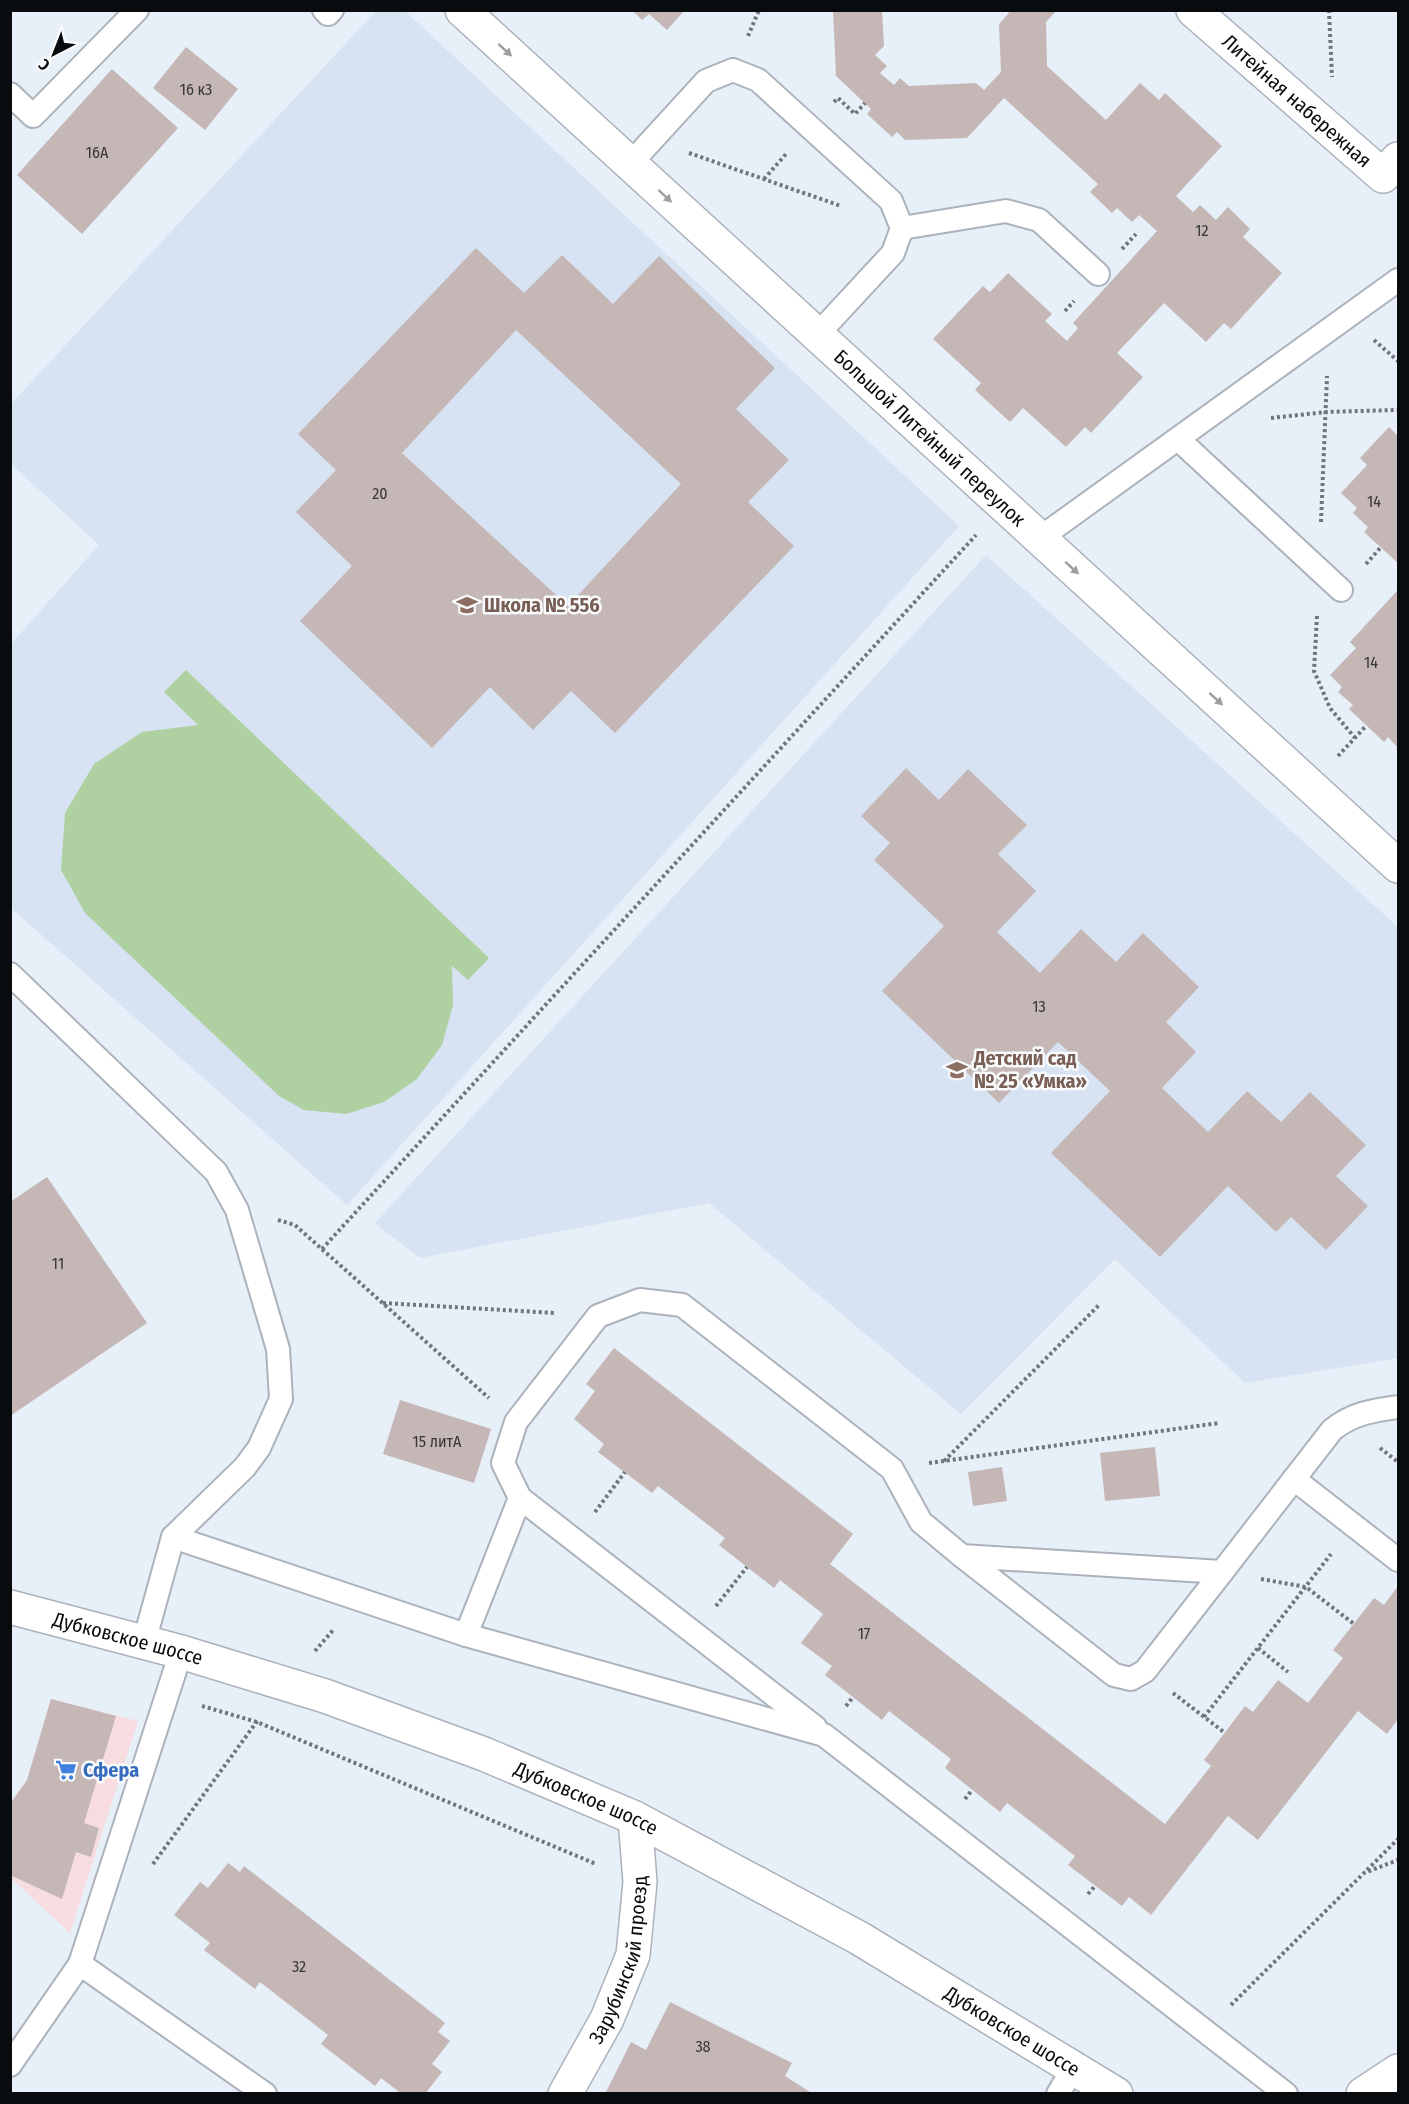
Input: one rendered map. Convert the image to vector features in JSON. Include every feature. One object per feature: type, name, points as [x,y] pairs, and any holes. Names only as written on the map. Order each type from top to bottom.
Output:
[{"type":"street","name":"Литейная набережная","points":[[1193,10],[1393,176]]},
{"type":"street","name":"Большой Литейный переулок","points":[[468,12],[630,164],[1398,866]]},
{"type":"street","name":"Дубковское шоссе","points":[[12,1612],[144,1642],[326,1696],[474,1750],[635,1818],[859,1938],[1066,2080],[1116,2094]]},
{"type":"street","name":"Зарубинский проезд","points":[[565,2094],[607,2019],[633,1955],[640,1882],[635,1818]]},
{"type":"street","points":[[1363,2094],[1398,2071]]},
{"type":"lane","points":[[10,94],[33,116],[137,10]]},
{"type":"lane","points":[[324,10],[328,14],[332,10]]},
{"type":"lane","points":[[630,164],[706,81],[733,70],[758,80],[891,201],[902,228],[893,253],[818,335]]},
{"type":"lane","points":[[902,228],[1006,211],[1039,220],[1098,274]]},
{"type":"lane","points":[[1040,538],[1398,280]]},
{"type":"lane","points":[[1178,439],[1341,590]]},
{"type":"lane","points":[[10,974],[216,1172],[237,1210],[278,1349],[281,1399],[259,1448],[245,1467],[173,1537],[144,1642]]},
{"type":"lane","points":[[1286,2094],[520,1498],[503,1463],[516,1422],[598,1316],[640,1300],[682,1305],[892,1469],[921,1522],[1114,1675],[1131,1678],[1145,1671],[1332,1430],[1344,1420],[1365,1412],[1398,1407]]},
{"type":"lane","points":[[1294,1479],[1398,1560]]},
{"type":"lane","points":[[466,1635],[520,1498]]},
{"type":"lane","points":[[173,1537],[466,1635],[824,1735]]},
{"type":"lane","points":[[962,1556],[1222,1572]]},
{"type":"lane","points":[[10,2064],[80,1964],[181,1652]]},
{"type":"lane","points":[[80,1964],[265,2094]]},
{"type":"path","points":[[855,114],[865,103]]},
{"type":"path","points":[[652,139],[902,228]]},
{"type":"path","points":[[764,179],[792,148]]},
{"type":"path","points":[[1329,329],[1314,671],[1330,708],[1355,738]]},
{"type":"path","points":[[1267,418],[1326,412],[1398,410]]},
{"type":"path","points":[[322,1249],[1004,504]]},
{"type":"path","points":[[1331,764],[1366,726]]},
{"type":"path","points":[[237,1210],[296,1225],[516,1422]]},
{"type":"path","points":[[383,1303],[598,1316]]},
{"type":"path","points":[[944,1461],[1100,1304]]},
{"type":"path","points":[[892,1469],[1219,1423]]},
{"type":"path","points":[[573,1539],[626,1472]]},
{"type":"path","points":[[1204,1717],[1353,1525]]},
{"type":"path","points":[[694,1634],[747,1567]]},
{"type":"path","points":[[1306,1587],[1354,1624]]},
{"type":"path","points":[[1258,1648],[1288,1672]]},
{"type":"path","points":[[1145,1671],[1225,1733]]},
{"type":"path","points":[[167,1695],[257,1722],[640,1882]]},
{"type":"path","points":[[148,1871],[262,1717]]},
{"type":"path","points":[[1205,2030],[1398,1839]]},
{"type":"path","points":[[1364,1873],[1398,1860]]},
{"type":"shaded area","name":"Школа № 556","points":[[376,11],[405,11],[959,526],[347,1205],[11,908],[11,644],[99,545],[11,464],[10,405]]},
{"type":"shaded area","name":"Детский сад № 25 «Умка»","points":[[986,555],[1398,927],[1398,1358],[1245,1383],[1115,1259],[961,1414],[709,1203],[420,1258],[375,1223]]},
{"type":"shaded area","points":[[51,1699],[138,1721],[70,1933],[11,1878],[10,1804],[27,1780]]},
{"type":"green space","points":[[186,670],[489,958],[468,980],[452,966],[453,1005],[442,1045],[417,1079],[384,1102],[346,1114],[304,1110],[279,1096],[85,913],[61,870],[65,813],[94,764],[142,732],[198,725],[164,692]]},
{"type":"building","points":[[632,10],[685,10],[667,30],[649,14],[642,20]]},
{"type":"building","points":[[833,10],[882,10],[884,46],[875,55],[887,66],[880,73],[894,85],[900,78],[909,86],[976,83],[984,90],[1001,72],[999,24],[1009,13],[1007,10],[1057,10],[1046,22],[1047,66],[1106,120],[1140,83],[1159,100],[1165,93],[1222,146],[1176,196],[1193,212],[1200,205],[1216,220],[1228,207],[1250,229],[1243,237],[1282,273],[1231,329],[1224,323],[1206,342],[1164,303],[1117,353],[1143,377],[1091,433],[1085,427],[1066,447],[1023,408],[1010,422],[975,390],[981,383],[933,339],[983,286],[990,292],[1008,273],[1052,314],[1045,321],[1067,341],[1078,328],[1073,323],[1157,231],[1139,215],[1132,222],[1117,208],[1112,213],[1090,192],[1098,184],[1004,98],[967,138],[905,140],[897,132],[892,137],[867,114],[871,109],[836,76]]},
{"type":"building","points":[[186,47],[238,89],[205,130],[153,88]]},
{"type":"building","points":[[112,69],[178,128],[82,234],[17,175]]},
{"type":"building","points":[[476,248],[524,293],[562,255],[613,304],[659,256],[775,368],[736,409],[789,460],[748,502],[794,546],[615,733],[571,691],[533,730],[490,687],[432,748],[300,621],[352,566],[296,512],[336,470],[298,434]],"holes":[[[516,330],[681,484],[568,606],[402,453]]]},
{"type":"building","points":[[1389,427],[1398,436],[1398,563],[1364,532],[1368,527],[1353,513],[1357,508],[1341,493],[1367,465],[1360,458]]},
{"type":"building","points":[[1397,591],[1398,748],[1388,737],[1384,742],[1349,709],[1353,705],[1338,692],[1342,687],[1330,675],[1356,648],[1350,642]]},
{"type":"building","points":[[906,768],[939,800],[968,769],[1027,825],[998,854],[1036,891],[997,932],[1040,973],[1081,929],[1116,962],[1143,933],[1199,987],[1166,1022],[1196,1052],[1162,1088],[1208,1132],[1247,1091],[1281,1122],[1310,1092],[1366,1145],[1336,1176],[1368,1206],[1326,1250],[1291,1217],[1276,1232],[1228,1186],[1160,1257],[1051,1153],[1110,1091],[1058,1042],[999,1103],[882,991],[944,926],[874,860],[890,843],[861,816]]},
{"type":"building","points":[[47,1177],[147,1323],[10,1416],[10,1202]]},
{"type":"building","points":[[614,1348],[853,1534],[830,1564],[1165,1824],[1211,1766],[1204,1760],[1245,1706],[1253,1712],[1278,1680],[1308,1703],[1343,1658],[1333,1650],[1374,1598],[1384,1605],[1398,1586],[1398,1719],[1387,1734],[1358,1711],[1258,1840],[1228,1816],[1151,1915],[1129,1897],[1122,1906],[1068,1865],[1075,1856],[1007,1803],[1000,1812],[945,1768],[951,1759],[889,1711],[882,1720],[825,1675],[832,1666],[801,1643],[823,1614],[780,1580],[774,1588],[719,1545],[725,1538],[658,1486],[652,1493],[598,1452],[604,1444],[574,1419],[595,1391],[586,1384]]},
{"type":"building","points":[[400,1400],[491,1429],[474,1483],[383,1454]]},
{"type":"building","points":[[1155,1447],[1160,1496],[1105,1501],[1100,1453]]},
{"type":"building","points":[[1002,1467],[1007,1501],[973,1506],[968,1472]]},
{"type":"building","points":[[51,1699],[116,1716],[84,1823],[99,1828],[91,1857],[76,1852],[62,1899],[10,1875],[10,1804],[27,1780]]},
{"type":"building","points":[[228,1863],[240,1872],[244,1866],[445,2023],[438,2032],[450,2041],[432,2064],[442,2072],[425,2094],[402,2094],[381,2078],[375,2086],[321,2044],[328,2035],[260,1982],[255,1989],[204,1950],[210,1943],[174,1915],[200,1882],[208,1888]]},
{"type":"building","points":[[670,2002],[792,2063],[785,2076],[813,2094],[605,2094],[631,2042],[646,2050]]},
{"type":"place","name":"Школа № 556","points":[[467,605]]},
{"type":"place","name":"Детский сад № 25 «Умка»","points":[[957,1070]]},
{"type":"place","name":"Сфера","points":[[66,1770]]}]
